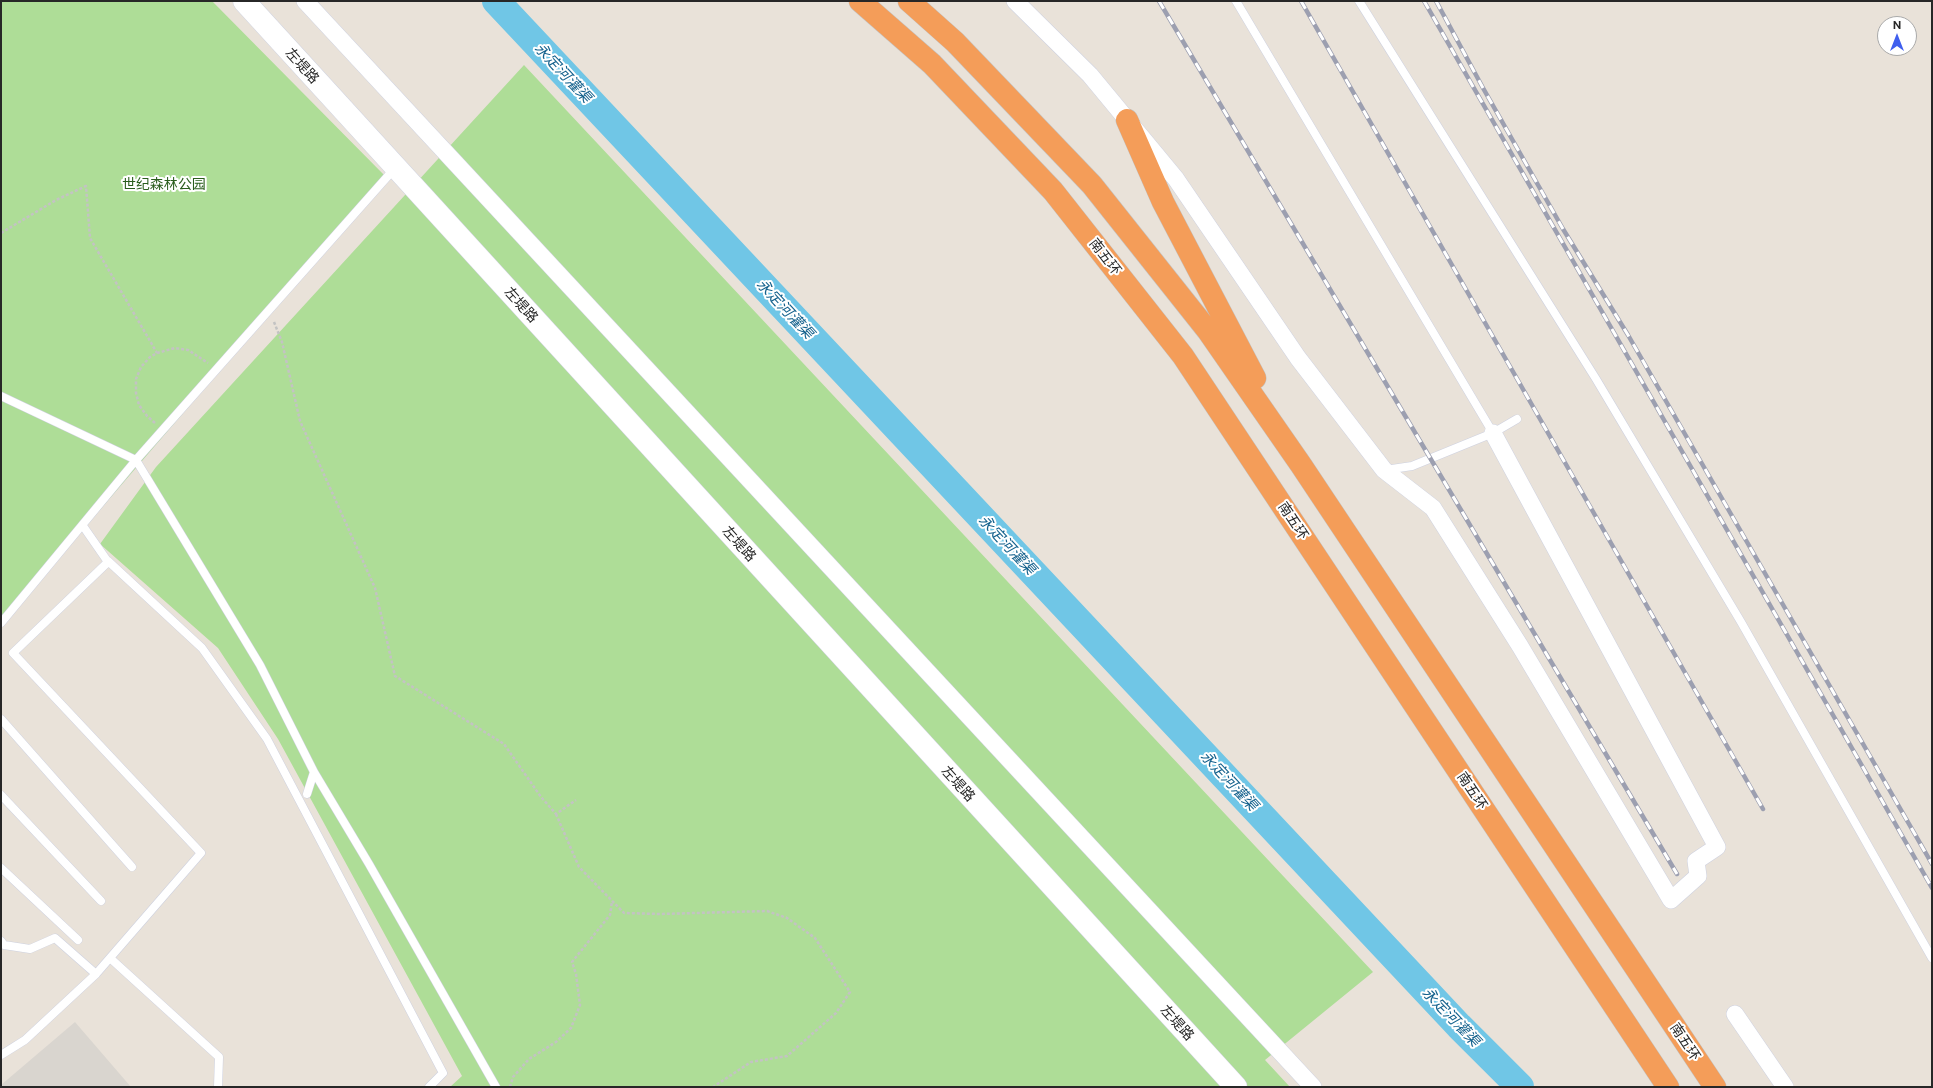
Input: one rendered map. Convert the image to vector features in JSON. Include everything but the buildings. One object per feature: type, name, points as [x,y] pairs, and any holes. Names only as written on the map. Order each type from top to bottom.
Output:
[{"type":"highway","name":"南五环","points":[[860,1],[932,64],[1053,191],[1183,356],[1668,1087]]},
{"type":"highway","name":"南五环","points":[[909,1],[955,42],[1092,185],[1208,331],[1301,466],[1715,1087]]},
{"type":"highway","points":[[1127,120],[1162,202],[1301,466]]},
{"type":"main road","name":"左堤路","points":[[244,1],[394,168],[1236,1087]]},
{"type":"street","points":[[305,1],[1313,1087]]},
{"type":"street","points":[[1015,1],[1090,75],[1176,179],[1298,358],[1384,470],[1433,508],[1520,646],[1671,900],[1698,876],[1696,861],[1716,847],[1493,433]]},
{"type":"street","points":[[1736,1014],[1785,1087]]},
{"type":"lane","points":[[1236,1],[1493,433]]},
{"type":"lane","points":[[1359,1],[1608,399],[1741,622],[1932,958]]},
{"type":"lane","points":[[1,623],[83,526],[136,460],[394,168]]},
{"type":"lane","points":[[1,396],[136,460],[260,665],[314,772],[373,870],[496,1087]]},
{"type":"lane","points":[[1384,470],[1412,466],[1493,433],[1517,419]]},
{"type":"lane","points":[[83,526],[108,561],[202,648],[267,739],[443,1073],[429,1087]]},
{"type":"lane","points":[[1,1056],[25,1040],[96,974],[201,853],[13,653],[108,561]]},
{"type":"lane","points":[[1,719],[132,867]]},
{"type":"lane","points":[[308,794],[314,772]]},
{"type":"lane","points":[[1,795],[101,901]]},
{"type":"lane","points":[[1,868],[78,940]]},
{"type":"lane","points":[[1,941],[4,945],[30,949],[55,938],[96,974]]},
{"type":"lane","points":[[110,958],[219,1057],[218,1087]]},
{"type":"path","points":[[1,233],[56,200],[86,186],[90,238],[156,353]]},
{"type":"path","points":[[270,310],[282,342],[300,420],[375,588],[395,676],[504,744],[541,797],[556,814],[579,867],[624,913],[660,914],[767,911],[787,918],[815,938],[850,992],[836,1013],[787,1056],[751,1062],[713,1087]]},
{"type":"path","points":[[163,429],[147,416],[139,405],[136,393],[136,379],[141,367],[156,353],[175,348],[188,350],[200,356],[216,370]]},
{"type":"path","points":[[556,814],[576,800]]},
{"type":"path","points":[[510,1087],[513,1077],[529,1058],[556,1042],[571,1028],[580,1005],[576,974],[572,962],[610,915],[612,901]]},
{"type":"green space","name":"世纪森林公园","points":[[1,1],[212,1],[386,177],[1,625]]},
{"type":"green space","points":[[524,65],[1373,972],[1265,1060],[1290,1087],[450,1087],[462,1076],[278,739],[218,648],[100,544],[156,467]]},
{"type":"shaded area","points":[[75,1022],[131,1087],[1,1087],[1,1085]]},
{"type":"waterway","name":"永定河灌渠","points":[[496,1],[1459,1026],[1520,1087]]},
{"type":"railway","points":[[1159,1],[1677,874]]},
{"type":"railway","points":[[1301,1],[1763,809]]},
{"type":"railway","points":[[1424,1],[1932,888]]},
{"type":"railway","points":[[1436,1],[1483,88],[1563,229],[1628,335],[1932,864]]}]
